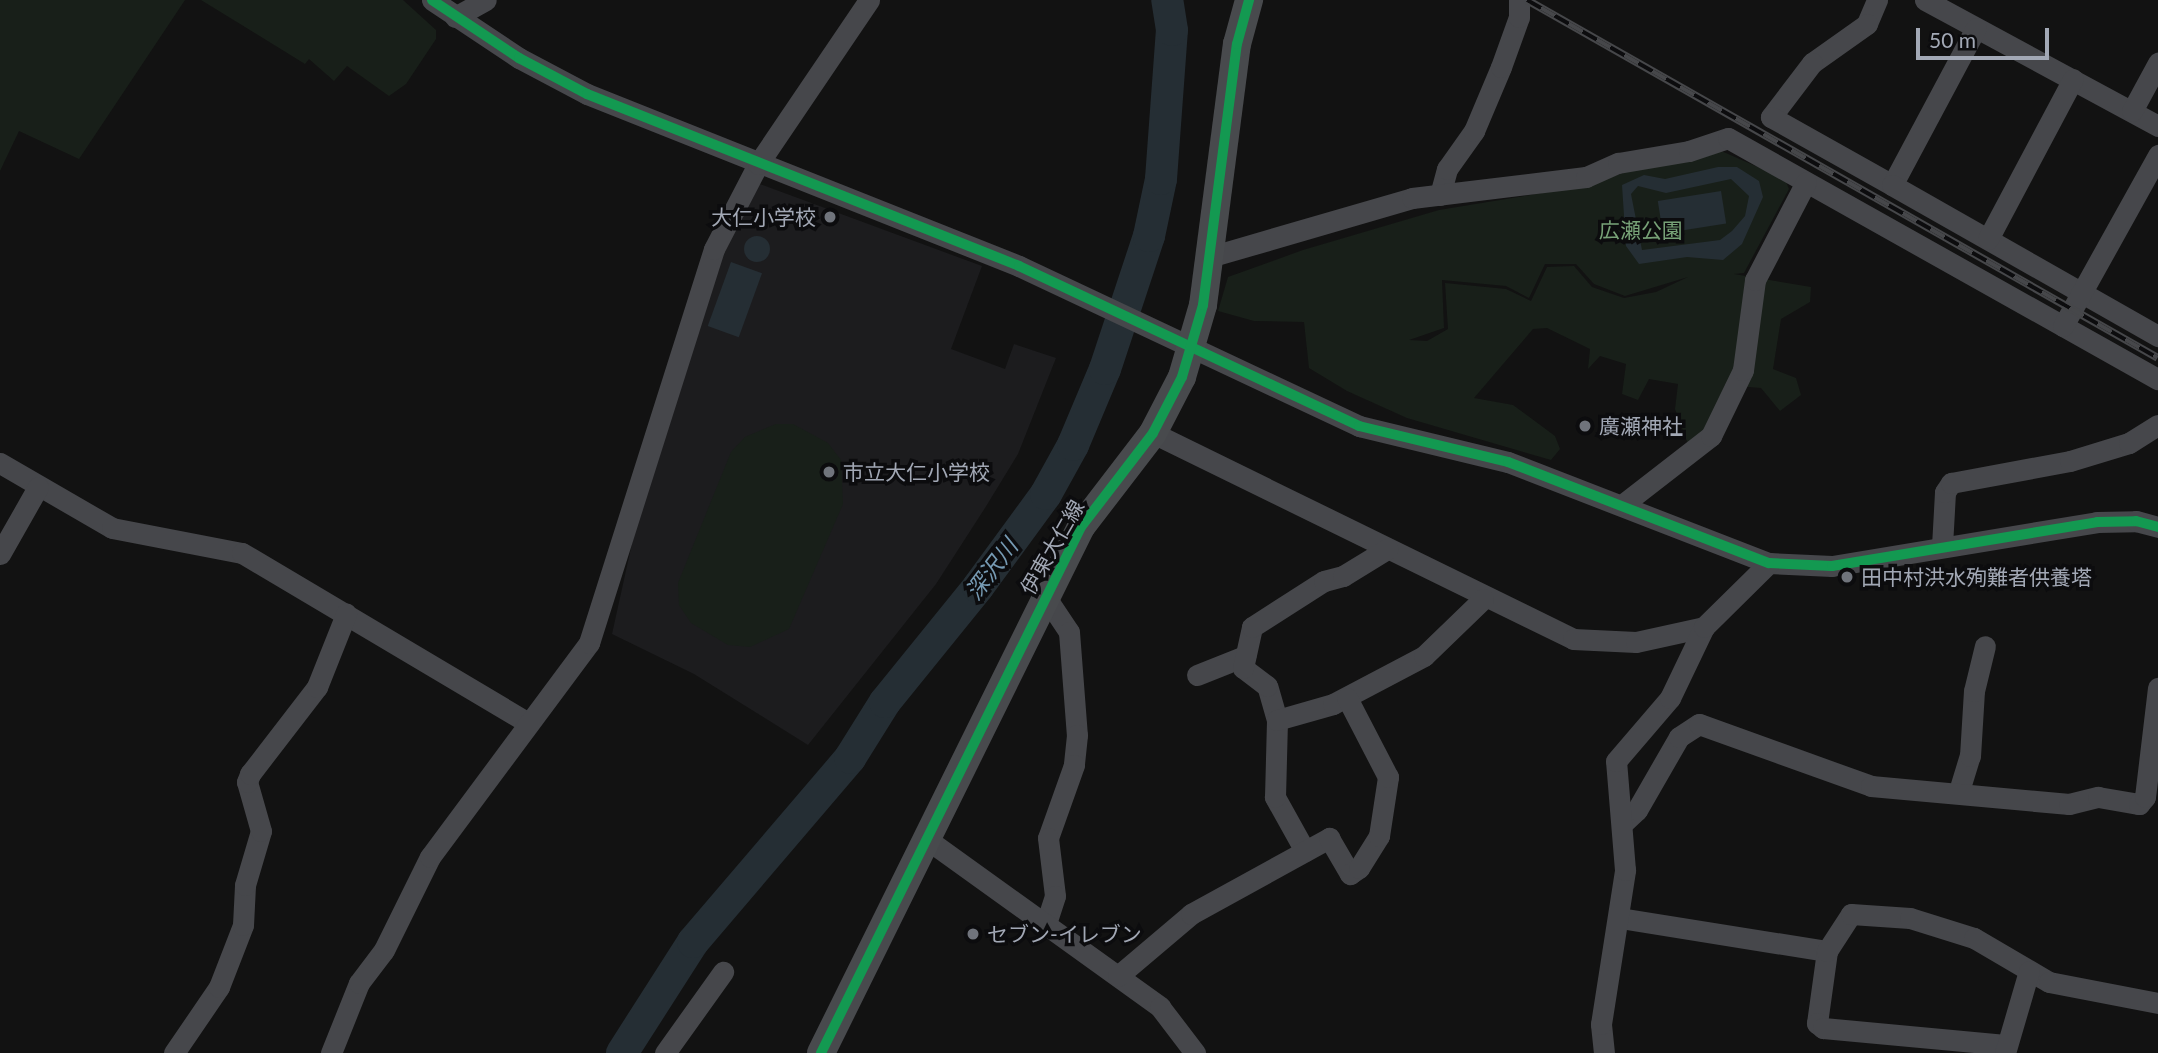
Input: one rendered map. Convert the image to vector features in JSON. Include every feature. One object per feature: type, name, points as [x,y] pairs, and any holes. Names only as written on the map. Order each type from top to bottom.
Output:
[{"type":"main road","name":"伊東大仁線","points":[[821,1053],[1081,527],[1153,433],[1182,377],[1203,305],[1206,258],[1237,44],[1249,0]]},
{"type":"street","points":[[432,0],[455,17],[587,94],[1088,296],[1192,343],[1359,426],[1498,459],[1769,563],[1832,566],[2096,522],[2136,521],[2158,527]]},
{"type":"street","points":[[455,17],[486,0]]},
{"type":"street","points":[[331,1053],[354,993],[394,933],[430,857],[594,632],[700,285],[758,163],[869,0]]},
{"type":"street","points":[[1440,195],[1447,169],[1474,131],[1501,67],[1520,17],[1518,0]]},
{"type":"street","points":[[1877,0],[1867,24],[1812,63],[1771,117],[2158,336]]},
{"type":"street","points":[[1925,0],[2158,126]]},
{"type":"street","points":[[1892,185],[1976,28]]},
{"type":"street","points":[[2132,111],[2158,63]]},
{"type":"street","points":[[1988,239],[2073,79]]},
{"type":"street","points":[[1206,258],[1412,198],[1586,177],[1618,163],[1689,151],[1728,138],[2158,379]]},
{"type":"street","points":[[2063,326],[2158,155]]},
{"type":"street","points":[[1622,505],[1712,436],[1744,370],[1755,280],[1806,182]]},
{"type":"street","points":[[1942,546],[1945,492],[1951,482],[2070,461],[2129,443],[2158,425]]},
{"type":"street","points":[[1153,433],[1483,599],[1588,643],[1663,639],[1704,627]]},
{"type":"street","points":[[0,463],[112,528],[242,553],[527,722]]},
{"type":"street","points":[[0,554],[38,487]]},
{"type":"street","points":[[1305,851],[1275,797],[1277,720],[1267,686],[1243,668],[1252,627],[1324,580],[1343,576],[1387,549]]},
{"type":"street","points":[[1604,1053],[1601,1024],[1620,918],[1623,823],[1616,761],[1670,698],[1704,627],[1769,563]]},
{"type":"street","points":[[1045,596],[1069,632],[1077,735],[1074,765],[1048,838],[1055,896],[1046,924]]},
{"type":"street","points":[[1277,720],[1347,698],[1424,656],[1483,599]]},
{"type":"street","points":[[174,1053],[219,987],[243,925],[245,885],[261,831],[248,791],[250,774],[317,687],[346,614]]},
{"type":"street","points":[[1959,791],[1970,756],[1974,691],[1985,646]]},
{"type":"street","points":[[1197,675],[1245,656]]},
{"type":"street","points":[[1623,823],[1637,810],[1679,737],[1699,724],[1770,745],[1858,784],[1959,791],[2069,804],[2098,797],[2141,803],[2158,688]]},
{"type":"street","points":[[1118,976],[1191,914],[1329,838],[1350,874],[1379,836],[1388,777],[1347,698]]},
{"type":"street","points":[[928,839],[1160,1007],[1195,1053]]},
{"type":"street","points":[[2029,971],[2005,1049],[1820,1027],[1827,951],[1851,914],[1910,918],[1974,937],[2029,971],[2082,992],[2158,1003]]},
{"type":"street","points":[[1620,918],[1827,951]]},
{"type":"street","points":[[665,1053],[723,972]]},
{"type":"shaded area","points":[[1718,167],[1737,167],[1759,181],[1763,197],[1742,244],[1723,260],[1687,257],[1639,264],[1626,246],[1622,185],[1644,175],[1665,179]],"holes":[[[1731,179],[1749,196],[1745,216],[1720,240],[1642,250],[1631,194],[1638,186],[1666,193]]]},
{"type":"shaded area","name":"市立大仁小学校","points":[[757,183],[982,266],[951,349],[1005,369],[1014,344],[1056,358],[1018,454],[985,508],[936,584],[808,745],[694,674],[612,634],[644,489],[715,267]]},
{"type":"shaded area","points":[[1721,191],[1726,224],[1663,234],[1658,201]]},
{"type":"shaded area","points":[[757,236],[766,240],[770,249],[766,258],[757,262],[748,258],[744,249],[748,240]]},
{"type":"shaded area","points":[[731,262],[762,273],[739,337],[708,326]]},
{"type":"green space","points":[[0,0],[185,0],[79,159],[19,131],[0,171]]},
{"type":"green space","points":[[201,0],[403,0],[436,30],[436,39],[406,84],[389,96],[347,66],[334,81],[309,59],[305,64]]},
{"type":"green space","name":"広瀬公園","points":[[1719,150],[1785,179],[1789,189],[1744,273],[1734,274],[1811,287],[1810,302],[1781,319],[1773,369],[1796,378],[1801,395],[1780,411],[1761,388],[1725,385],[1708,432],[1688,444],[1675,409],[1678,384],[1649,379],[1638,400],[1622,394],[1626,364],[1600,356],[1588,369],[1590,349],[1547,328],[1533,329],[1474,398],[1513,405],[1555,436],[1560,449],[1551,460],[1407,418],[1347,391],[1309,368],[1304,322],[1254,321],[1218,311],[1228,277],[1303,250],[1439,210],[1585,186],[1655,162],[1683,163]],"holes":[[[1545,264],[1576,264],[1594,284],[1625,296],[1688,277],[1656,292],[1624,298],[1592,287],[1574,266],[1547,267],[1531,301],[1506,289],[1445,283],[1448,329],[1427,341],[1409,340],[1444,328],[1442,280],[1506,286],[1529,298]]]},
{"type":"green space","points":[[776,424],[793,424],[828,443],[841,460],[843,504],[789,629],[750,647],[728,645],[691,623],[679,605],[678,583],[731,452],[745,437]]},
{"type":"waterway","name":"深沢川","points":[[622,1053],[693,942],[850,758],[885,702],[978,587],[1046,494],[1073,445],[1105,369],[1149,236],[1161,179],[1172,30],[1167,0]]},
{"type":"railway","points":[[1527,0],[2158,358]]},
{"type":"cycle path","points":[[432,0],[519,58],[587,94],[1019,266],[1359,426],[1508,462],[1769,563],[1832,566],[2097,522],[2136,521],[2158,527]]},
{"type":"cycle path","points":[[821,1053],[1081,527],[1153,433],[1182,377],[1203,305],[1237,44],[1249,0]]},
{"type":"place","name":"大仁小学校","points":[[830,217]]},
{"type":"place","name":"廣瀬神社","points":[[1585,426]]},
{"type":"place","name":"市立大仁小学校","points":[[829,472]]},
{"type":"place","name":"田中村洪水殉難者供養塔","points":[[1847,577]]},
{"type":"place","name":"セブン-イレブン","points":[[973,934]]}]
